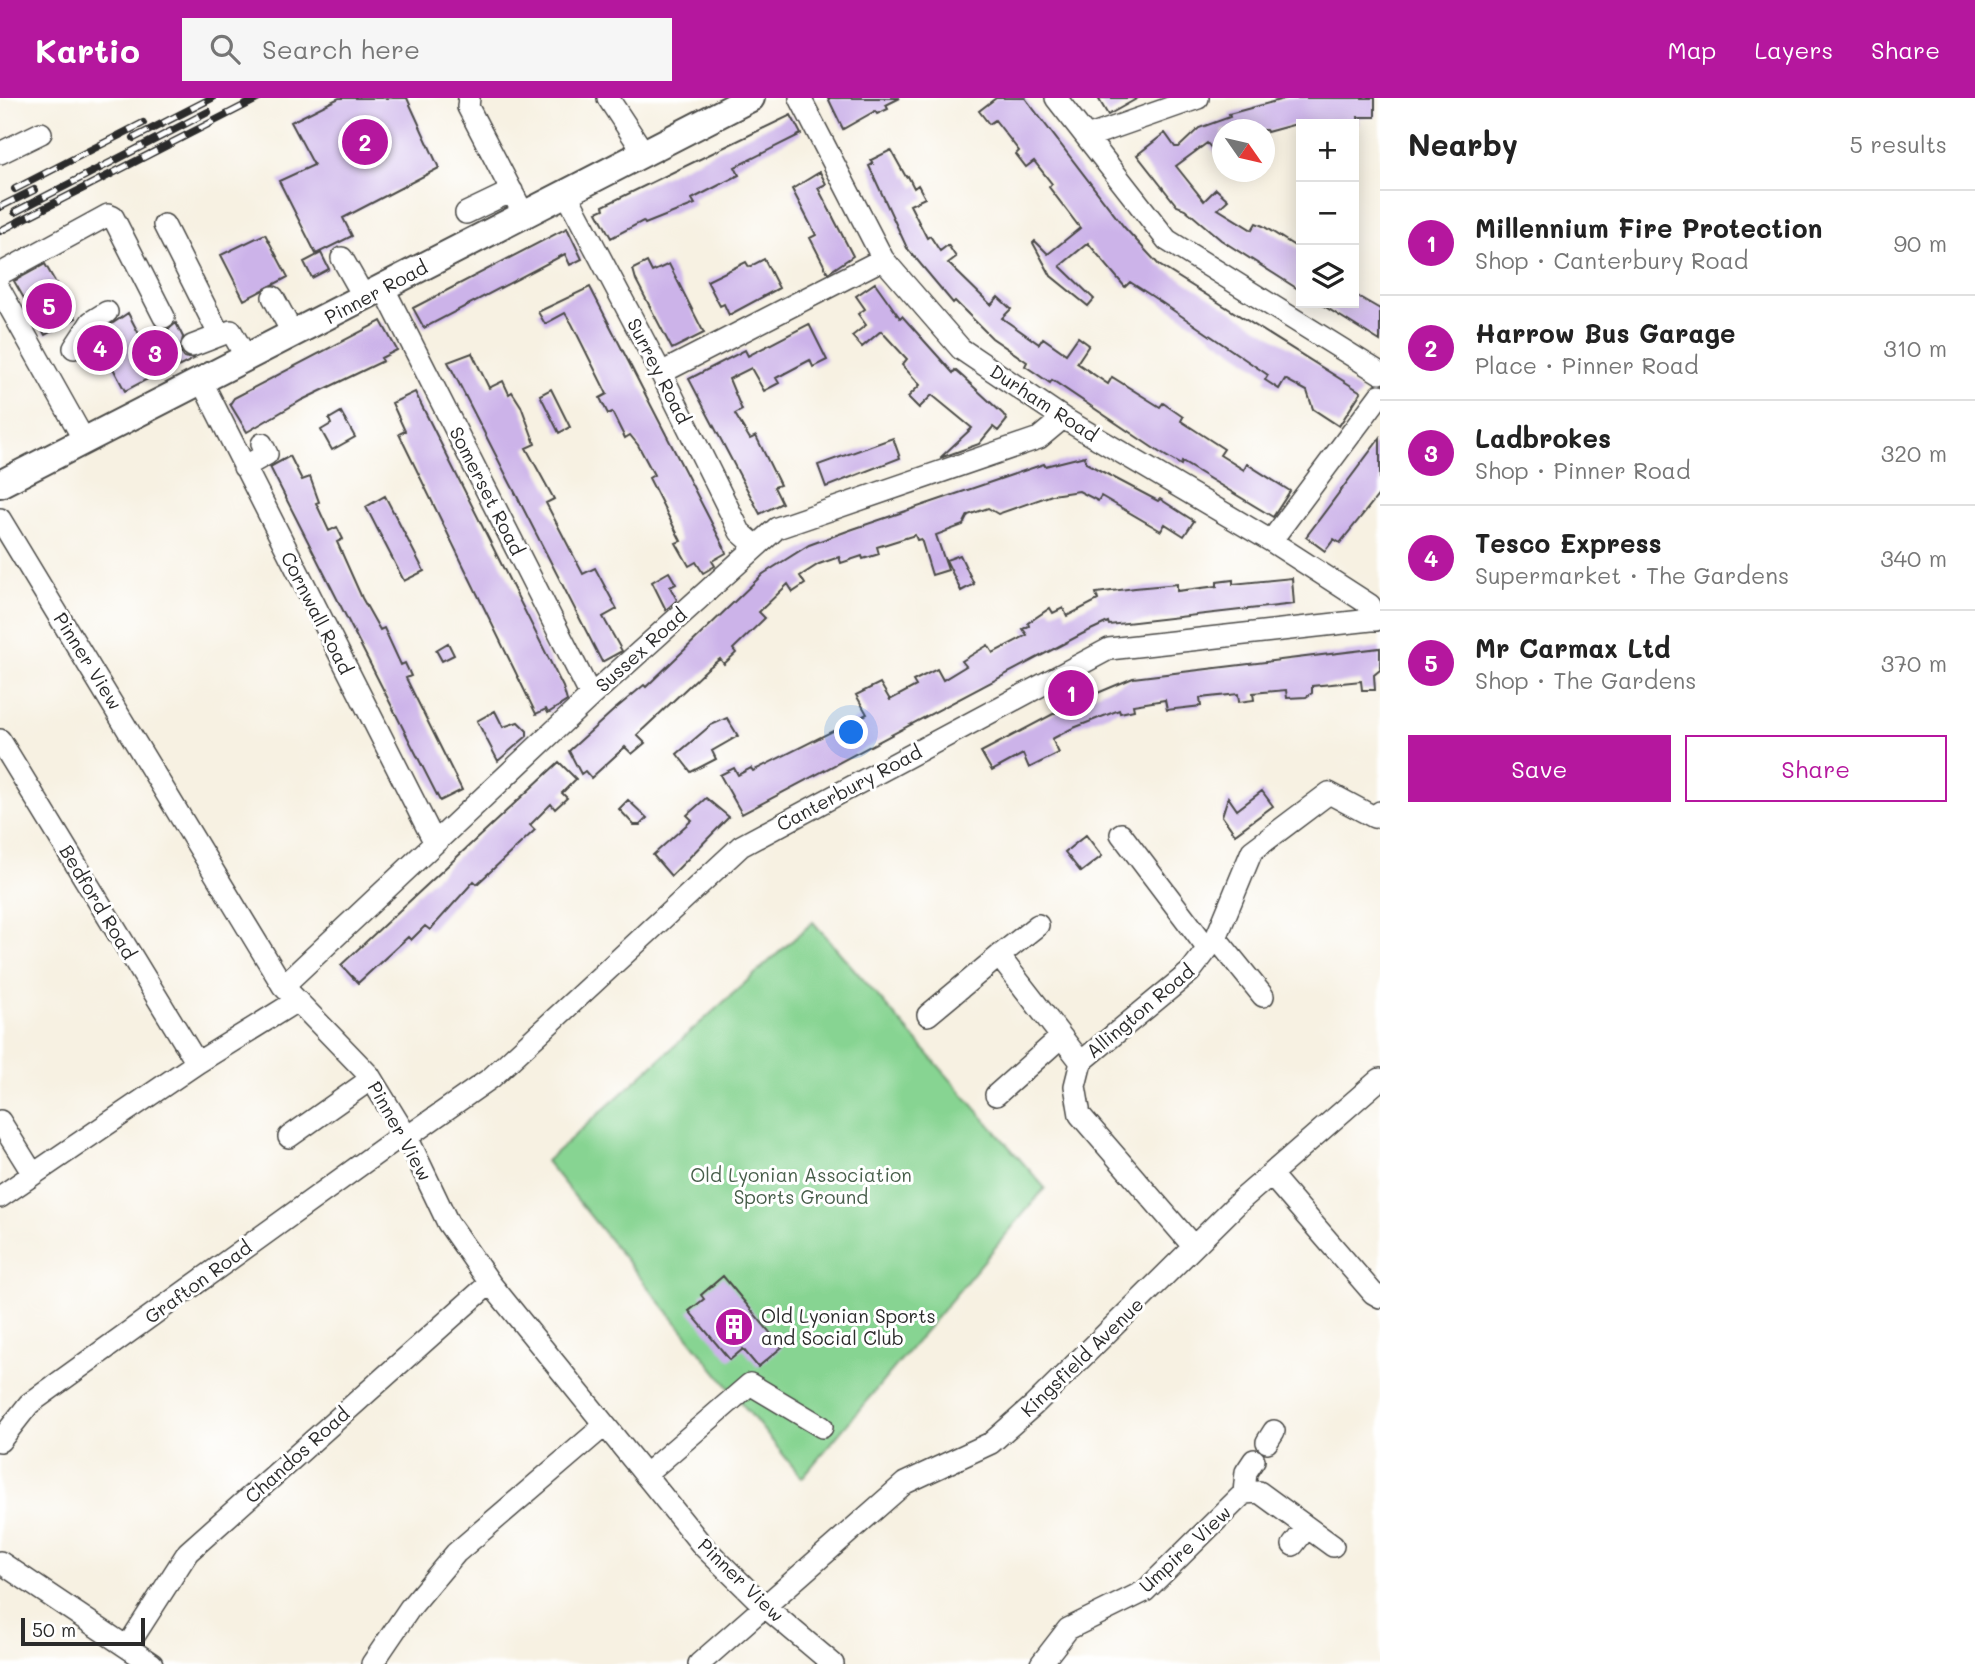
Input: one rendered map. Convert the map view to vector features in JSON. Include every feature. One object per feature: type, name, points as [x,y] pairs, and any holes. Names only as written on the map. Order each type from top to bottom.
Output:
[{"type":"main road","name":"Pinner Road","points":[[0,484],[374,292],[518,203],[566,193],[751,98]]},
{"type":"street","points":[[466,213],[518,203],[468,107],[469,98]]},
{"type":"street","points":[[608,98],[644,153]]},
{"type":"street","name":"Durham Road","points":[[800,98],[883,260],[961,349],[1063,418],[1271,541],[1370,605],[1378,619]]},
{"type":"street","points":[[1056,98],[1167,240],[1380,373]]},
{"type":"street","points":[[1087,137],[1198,98]]},
{"type":"street","points":[[0,153],[41,133]]},
{"type":"street","name":"Surrey Road","points":[[566,193],[661,373],[740,532],[756,545]]},
{"type":"street","points":[[0,274],[108,215],[113,217],[164,317]]},
{"type":"street","points":[[164,225],[219,334]]},
{"type":"street","name":"Somerset Road","points":[[342,258],[374,292],[591,696]]},
{"type":"street","points":[[661,373],[883,260]]},
{"type":"street","points":[[0,290],[58,357],[84,440]]},
{"type":"street","points":[[273,297],[293,334]]},
{"type":"street","points":[[58,357],[91,322],[107,312]]},
{"type":"street","points":[[192,346],[226,331],[233,333],[246,358]]},
{"type":"street","name":"Cornwall Road","points":[[201,380],[435,843]]},
{"type":"street","points":[[1271,541],[1380,395]]},
{"type":"street","name":"Sussex Road","points":[[0,1197],[197,1063],[289,994],[435,843],[591,696],[777,528],[1040,438],[1063,418]]},
{"type":"street","points":[[244,467],[267,454],[262,444]]},
{"type":"street","name":"Pinner View","points":[[0,519],[289,994],[371,1079],[407,1137],[448,1223],[490,1283],[702,1545],[763,1605],[833,1664]]},
{"type":"street","name":"Canterbury Road","points":[[407,1137],[491,1078],[741,846],[806,810],[1109,649],[1378,619]]},
{"type":"street","name":"Bedford Road","points":[[0,740],[197,1063]]},
{"type":"street","name":"Allington Road","points":[[1193,1246],[1080,1115],[1075,1086],[1081,1062],[1190,972],[1212,944],[1252,851],[1329,793],[1377,814]]},
{"type":"street","points":[[1121,834],[1212,944],[1263,996]]},
{"type":"street","points":[[928,1015],[1038,925]]},
{"type":"street","points":[[999,956],[1081,1062]]},
{"type":"street","points":[[996,1095],[1061,1037]]},
{"type":"street","points":[[289,1137],[371,1079]]},
{"type":"street","name":"Kingsfield Avenue","points":[[699,1664],[905,1483],[990,1443],[1034,1405],[1193,1246],[1380,1079]]},
{"type":"street","points":[[0,1121],[33,1174]]},
{"type":"street","name":"Grafton Road","points":[[0,1441],[29,1404],[395,1140],[407,1137]]},
{"type":"street","points":[[1270,1175],[1373,1293],[1380,1297]]},
{"type":"street","name":"Chandos Road","points":[[127,1647],[188,1552],[490,1283]]},
{"type":"street","points":[[645,1475],[750,1384],[822,1427]]},
{"type":"street","points":[[372,1664],[410,1608],[456,1553],[604,1426]]},
{"type":"street","points":[[1244,1493],[1246,1472],[1254,1460]]},
{"type":"street","name":"Umpire View","points":[[1041,1664],[1068,1629],[1145,1591],[1244,1493],[1259,1492],[1333,1546]]},
{"type":"street","points":[[1293,1545],[1307,1527]]},
{"type":"street","points":[[0,1562],[152,1664]]},
{"type":"green space","name":"Old Lyonian Association Sports Ground","points":[[813,922],[1045,1188],[802,1478],[546,1161]]},
{"type":"building","points":[[339,98],[407,98],[439,168],[343,218],[352,236],[316,254],[279,181],[314,165],[291,122]]},
{"type":"building","points":[[828,98],[900,98],[886,105],[888,109],[877,114],[875,111],[843,129]]},
{"type":"building","points":[[996,98],[1025,98],[1124,227],[1159,265],[1361,392],[1339,426],[1313,409],[1307,391],[1285,379],[1279,389],[1265,380],[1268,375],[1161,302],[1130,282],[1125,287],[1088,243],[1060,266],[1094,299],[1088,306],[1051,276],[1033,243],[1035,241],[1048,254],[1080,228],[1049,187],[1052,184],[1034,161],[1026,167],[1016,154],[1019,151],[995,120],[989,124],[979,111]]},
{"type":"building","points":[[1098,98],[1138,98],[1108,115]]},
{"type":"building","points":[[1287,98],[1375,98],[1375,117],[1296,119],[1296,124],[1275,130],[1275,119],[1224,119],[1230,117],[1229,114]]},
{"type":"building","points":[[791,115],[801,134],[735,167],[739,175],[692,199],[695,204],[645,224],[643,221],[611,238],[597,212],[604,209],[603,206]]},
{"type":"building","points":[[1212,123],[1212,149],[1207,143],[1176,166],[1204,201],[1216,189],[1228,200],[1218,209],[1252,230],[1256,223],[1263,226],[1296,247],[1296,288],[1221,240],[1185,209],[1177,206],[1137,155],[1165,133],[1175,147],[1179,147],[1199,128]]},
{"type":"building","points":[[891,150],[906,177],[908,176],[914,188],[918,185],[925,198],[910,205],[927,238],[930,236],[940,251],[948,245],[956,257],[948,263],[991,305],[998,297],[1011,309],[1002,318],[1039,344],[1043,338],[1066,354],[1078,337],[1089,345],[1077,363],[1108,384],[1112,377],[1160,407],[1163,403],[1183,417],[1181,421],[1224,449],[1220,455],[1244,470],[1247,464],[1290,491],[1273,517],[1182,462],[1181,465],[1159,452],[1052,380],[1050,383],[1025,366],[1027,362],[992,338],[955,301],[953,303],[907,248],[869,166],[873,164],[871,160]]},
{"type":"building","points":[[820,172],[826,184],[818,188],[853,256],[828,273],[810,238],[816,235],[792,189]]},
{"type":"building","points":[[567,228],[582,259],[570,265],[565,254],[424,328],[413,308]]},
{"type":"building","points":[[265,234],[288,277],[244,300],[221,255]]},
{"type":"building","points":[[321,253],[329,269],[312,278],[304,262]]},
{"type":"building","points":[[764,259],[779,288],[729,315],[724,304],[720,306],[707,281],[746,262],[749,267]]},
{"type":"building","points":[[647,262],[652,272],[669,264],[704,333],[672,349],[636,280],[633,269]]},
{"type":"building","points":[[45,264],[76,318],[45,335],[14,281]]},
{"type":"building","points":[[875,283],[900,318],[902,316],[953,373],[955,370],[1003,414],[1007,420],[998,431],[993,427],[979,444],[940,458],[972,428],[932,395],[919,408],[908,397],[920,385],[902,365],[907,359],[881,331],[862,347],[852,336],[866,325],[858,314],[865,309],[856,296]]},
{"type":"building","points":[[590,287],[724,547],[726,553],[712,561],[715,566],[703,573],[696,562],[689,566],[676,543],[681,541],[649,478],[654,475],[638,445],[630,435],[625,438],[612,412],[608,414],[600,398],[607,394],[572,324],[565,313],[545,324],[538,312]]},
{"type":"building","points":[[1359,297],[1380,309],[1380,341],[1327,308],[1359,308]]},
{"type":"building","points":[[128,313],[140,336],[156,327],[169,329],[176,323],[183,337],[180,351],[184,357],[194,359],[170,371],[168,368],[125,391],[106,355],[111,352],[100,332]]},
{"type":"building","points":[[381,321],[397,350],[381,358],[383,361],[302,400],[247,432],[230,404],[234,398]]},
{"type":"building","points":[[809,324],[827,360],[813,367],[810,360],[776,378],[779,383],[764,391],[751,368],[729,379],[742,410],[735,414],[750,439],[756,436],[780,485],[774,487],[782,503],[760,514],[689,379],[745,350],[748,356]]},
{"type":"building","points":[[472,353],[489,388],[503,381],[509,394],[512,392],[521,406],[535,444],[526,448],[554,499],[546,503],[583,574],[595,568],[617,609],[603,617],[622,651],[602,662],[448,362]]},
{"type":"building","points":[[551,389],[570,427],[559,433],[540,395]]},
{"type":"building","points":[[415,392],[563,687],[567,701],[548,713],[546,709],[536,714],[399,434],[405,431],[392,403]]},
{"type":"building","points":[[341,412],[355,437],[332,450],[321,430],[331,424],[329,419]]},
{"type":"building","points":[[893,438],[900,458],[826,487],[818,465]]},
{"type":"building","points":[[1380,438],[1380,493],[1340,543],[1334,539],[1325,551],[1306,537]]},
{"type":"building","points":[[290,456],[302,480],[310,477],[319,502],[316,503],[329,531],[337,527],[343,539],[337,542],[362,598],[380,630],[384,628],[401,665],[405,663],[411,676],[406,678],[462,790],[440,801],[270,467]]},
{"type":"building","points":[[1085,456],[1086,463],[1158,501],[1160,499],[1194,521],[1184,536],[1165,524],[1161,531],[1101,496],[1098,501],[1079,491],[1052,495],[998,514],[988,508],[968,515],[963,525],[936,535],[948,570],[932,575],[921,539],[917,540],[915,535],[877,547],[879,554],[863,559],[862,556],[841,563],[839,557],[819,564],[800,576],[805,584],[793,592],[788,584],[759,612],[765,618],[733,649],[736,653],[724,664],[720,659],[707,669],[637,735],[645,743],[632,754],[625,747],[591,778],[585,771],[581,774],[569,751],[644,685],[646,687],[763,574],[809,545],[1044,464],[1045,466]]},
{"type":"building","points":[[385,496],[424,571],[404,581],[366,507]]},
{"type":"building","points":[[960,555],[974,584],[961,591],[946,560]]},
{"type":"building","points":[[669,572],[676,584],[670,587],[677,600],[666,610],[652,582]]},
{"type":"building","points":[[1292,578],[1294,604],[1109,625],[1108,622],[742,814],[720,775],[734,768],[738,775],[751,768],[753,771],[867,714],[856,695],[880,683],[890,700],[916,686],[913,681],[937,669],[943,680],[966,666],[962,661],[988,645],[993,653],[1027,635],[1023,629],[1029,626],[1028,623],[1050,608],[1053,613],[1063,608],[1067,616],[1098,600],[1096,593],[1177,584],[1177,591],[1217,586],[1217,582],[1233,580],[1233,584]]},
{"type":"building","points":[[448,643],[454,655],[442,661],[436,650]]},
{"type":"building","points":[[1380,648],[1380,670],[1374,675],[1375,690],[1362,690],[1361,681],[1312,686],[1312,693],[1306,697],[1287,698],[1286,690],[1253,693],[1254,700],[1239,702],[1238,694],[1200,698],[1201,706],[1167,710],[1165,700],[1133,705],[1134,710],[1120,713],[1119,710],[1052,739],[1059,753],[1029,768],[1023,754],[992,771],[981,752],[1074,703],[1133,678]]},
{"type":"building","points":[[495,711],[503,727],[518,722],[527,731],[527,736],[498,761],[477,721]]},
{"type":"building","points":[[727,718],[738,736],[712,751],[716,759],[691,772],[677,754],[711,725]]},
{"type":"building","points":[[559,762],[576,779],[562,793],[567,798],[555,809],[551,804],[530,825],[535,830],[477,884],[474,881],[430,930],[425,926],[411,940],[408,937],[358,983],[341,965]]},
{"type":"building","points":[[1262,791],[1273,806],[1235,834],[1222,816],[1228,797],[1237,810]]},
{"type":"building","points":[[706,798],[729,817],[671,876],[653,855],[692,820],[687,815]]},
{"type":"building","points":[[628,800],[647,818],[640,825],[634,825],[619,809]]},
{"type":"building","points":[[1086,835],[1102,856],[1081,872],[1065,852]]},
{"type":"building","name":"Old Lyonian Sports and Social Club","points":[[723,1276],[782,1347],[758,1367],[743,1349],[730,1360],[689,1311],[704,1299],[701,1295]]},
{"type":"railway","points":[[134,138],[212,98]]},
{"type":"railway","points":[[0,231],[259,98]]},
{"type":"railway","points":[[15,212],[208,112]]},
{"type":"railway","points":[[15,189],[143,123]]},
{"type":"railway","points":[[0,207],[34,190]]},
{"type":"place","name":"Harrow Bus Garage","points":[[365,142]]},
{"type":"place","name":"Mr Carmax Ltd","points":[[49,306]]},
{"type":"place","name":"Tesco Express","points":[[100,348]]},
{"type":"place","name":"Ladbrokes","points":[[155,353]]},
{"type":"place","name":"Millennium Fire Protection","points":[[1071,693]]},
{"type":"place","name":"Old Lyonian Sports and Social Club","points":[[734,1327]]}]
